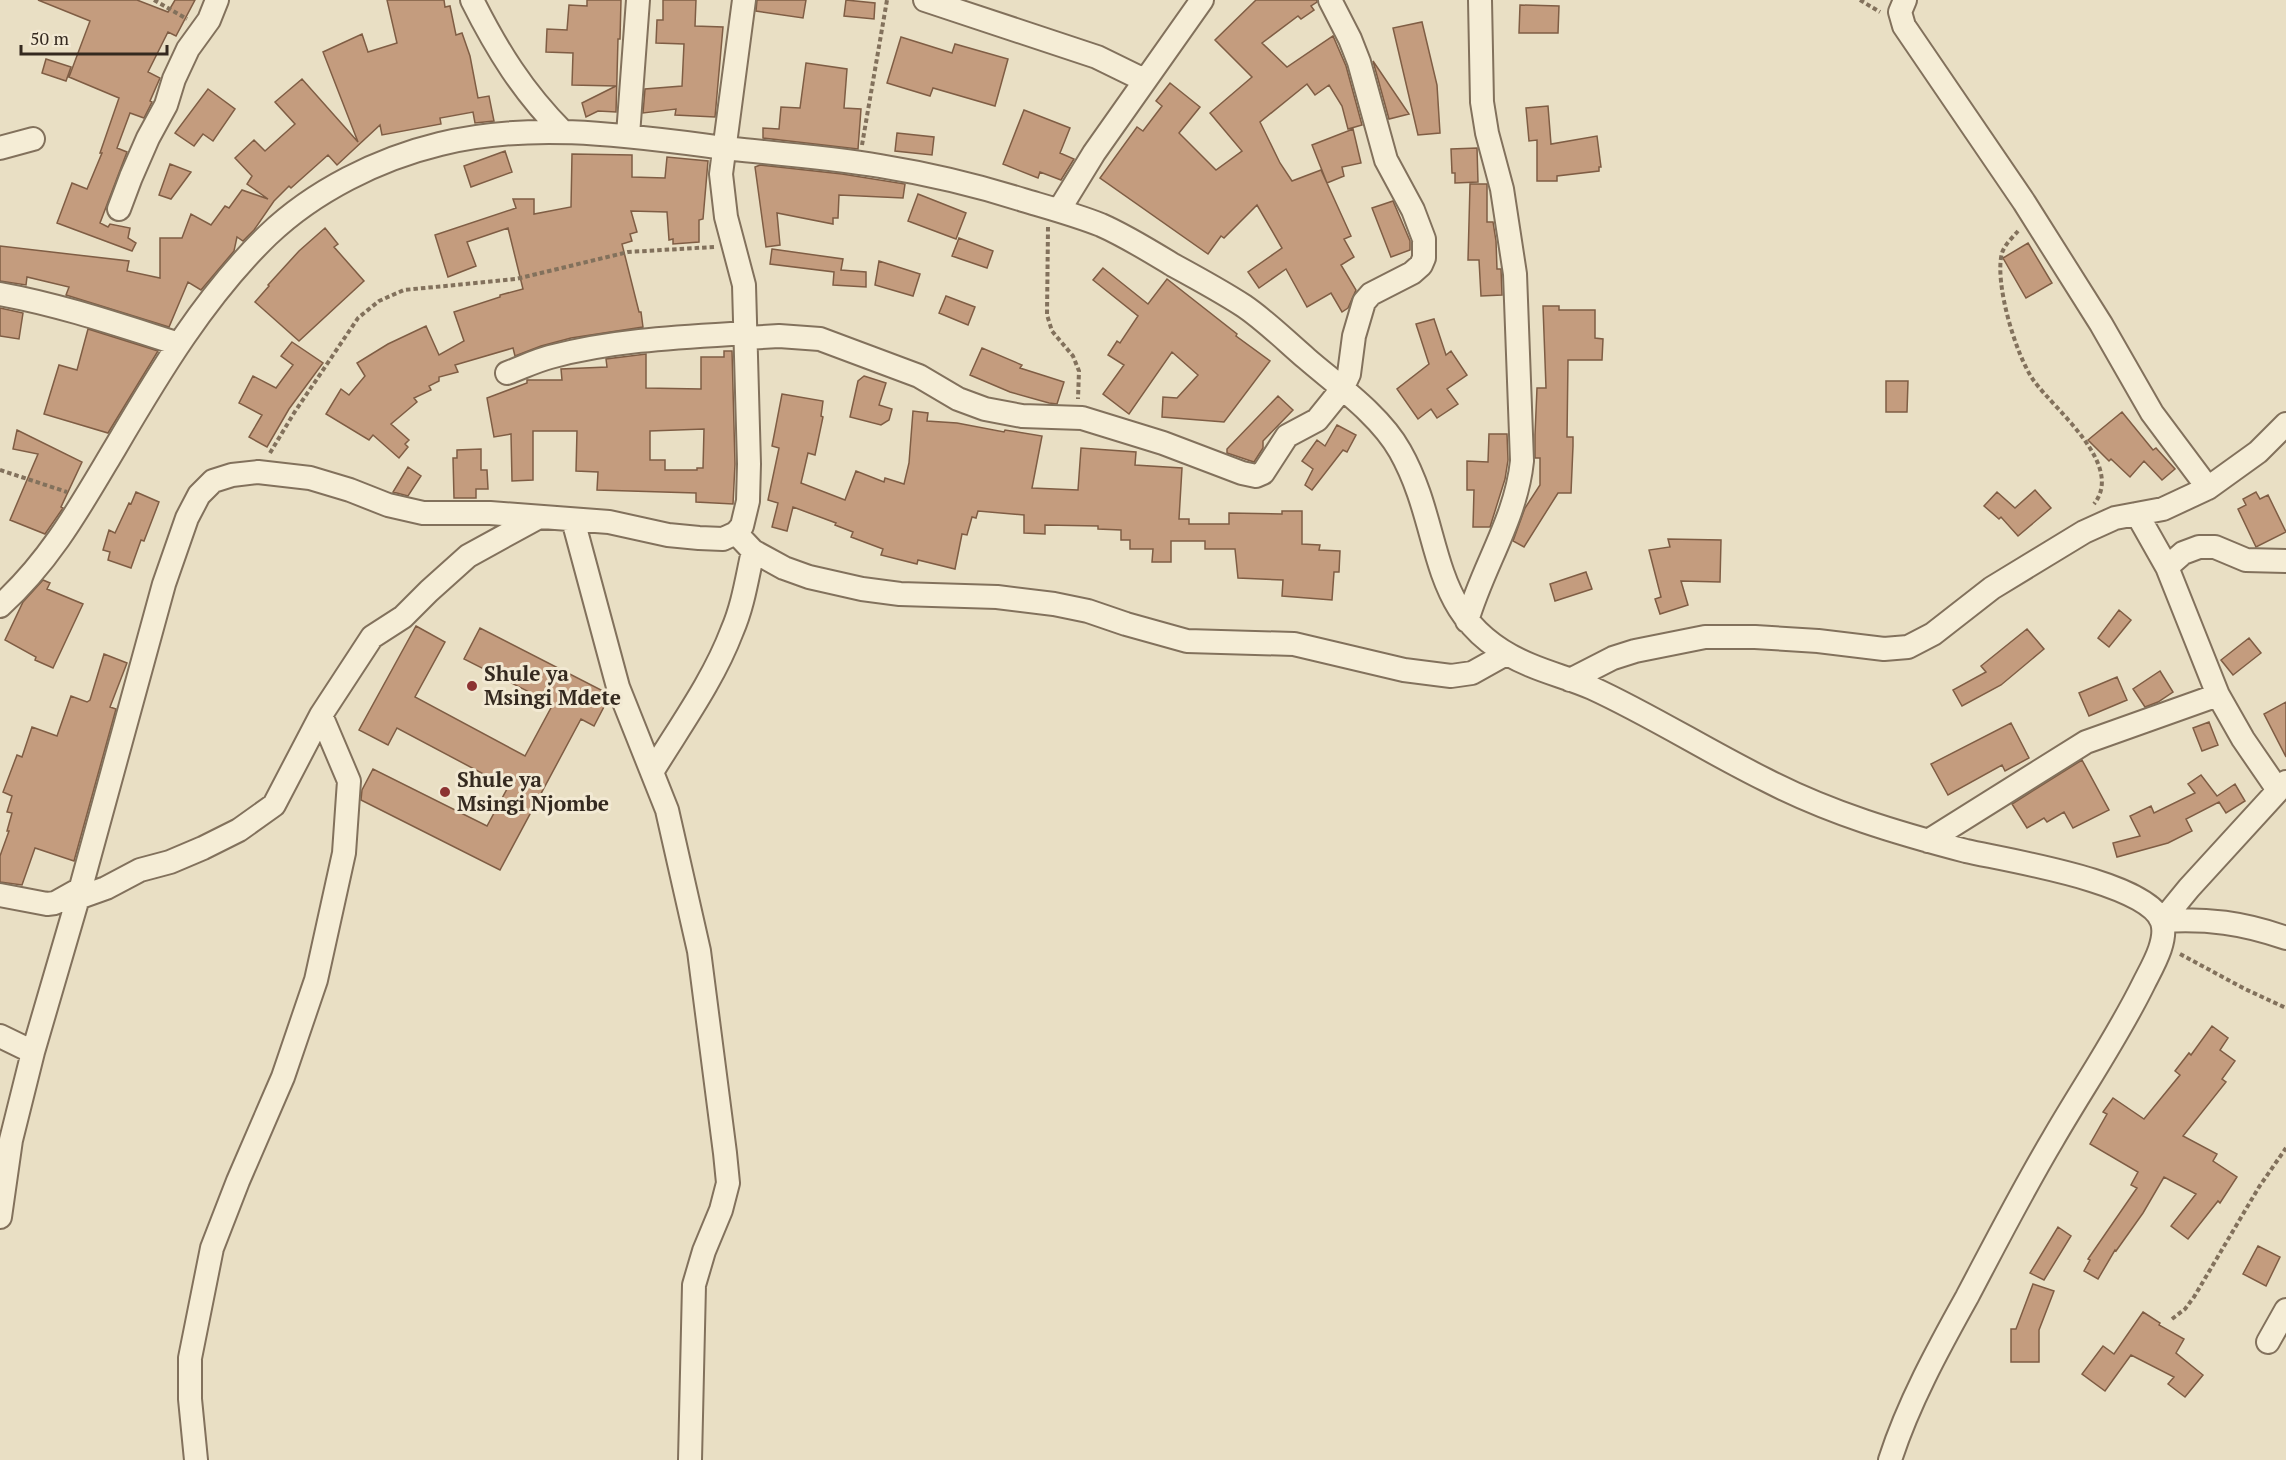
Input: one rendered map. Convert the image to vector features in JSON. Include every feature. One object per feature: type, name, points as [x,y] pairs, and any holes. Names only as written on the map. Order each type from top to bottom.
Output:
[{"type":"street","points":[[119,209],[148,138],[166,105],[178,69],[188,49],[209,20],[217,0]]},
{"type":"street","points":[[472,0],[517,80],[563,132]]},
{"type":"street","points":[[628,135],[638,0]]},
{"type":"street","points":[[0,1217],[11,1140],[33,1052],[164,584],[187,518],[199,495],[213,481],[232,475],[258,472],[310,478],[388,505],[423,513],[490,513],[609,522],[668,535],[699,538],[723,539],[736,533],[742,526],[748,501],[749,464],[744,285],[733,247],[722,192],[721,174],[744,0]]},
{"type":"street","points":[[925,0],[1097,57],[1144,80]]},
{"type":"street","points":[[1054,209],[1202,0]]},
{"type":"street","points":[[507,373],[548,357],[664,339],[788,336],[820,339],[919,376],[958,399],[985,409],[1022,416],[1078,418],[1162,443],[1221,466],[1256,476],[1266,471],[1287,436],[1317,420],[1342,390],[1349,374],[1354,336],[1364,302],[1371,294],[1412,273],[1421,265],[1425,246],[1413,210],[1386,160],[1359,62],[1330,0]]},
{"type":"street","points":[[1467,621],[1473,601],[1514,505],[1521,478],[1523,441],[1515,274],[1502,189],[1487,133],[1482,102],[1480,0]]},
{"type":"street","points":[[1905,0],[1900,12],[1904,26],[2030,212],[2101,324],[2152,413],[2208,488]]},
{"type":"street","points":[[0,606],[41,564],[64,533],[179,344],[232,273],[273,230],[358,173],[443,143],[512,133],[563,132],[628,135],[858,163],[941,177],[1054,209],[1106,227],[1249,310],[1342,390],[1389,435],[1410,472],[1449,591],[1467,621],[1491,644],[1506,654],[1590,687],[1770,783],[1842,815],[1899,834],[2101,882],[2138,897],[2153,908],[2162,932]]},
{"type":"street","points":[[0,148],[33,139]]},
{"type":"street","points":[[0,294],[41,301],[179,344]]},
{"type":"street","points":[[1570,680],[1613,658],[1635,651],[1705,637],[1755,637],[1900,649],[1928,638],[1992,588],[2071,540],[2115,518],[2163,508],[2208,488],[2258,452],[2286,424]]},
{"type":"street","points":[[1889,1459],[1941,1345],[2053,1138],[2118,1034],[2147,978],[2162,932],[2282,786],[2244,739],[2218,695],[2167,567],[2137,514]]},
{"type":"street","points":[[0,895],[37,903],[55,903],[79,893],[106,888],[140,870],[170,862],[239,830],[274,805],[321,715],[372,637],[403,617],[468,556],[539,517]]},
{"type":"street","points":[[573,520],[618,687],[667,810],[699,951],[728,1183],[721,1210],[704,1251],[694,1285],[690,1460]]},
{"type":"street","points":[[736,533],[753,550],[792,571],[862,589],[900,594],[997,597],[1044,602],[1088,611],[1186,640],[1294,644],[1404,670],[1451,676],[1472,673],[1506,654]]},
{"type":"street","points":[[2167,567],[2183,553],[2199,547],[2215,547],[2246,560],[2286,561]]},
{"type":"street","points":[[652,772],[723,653],[745,591],[753,550]]},
{"type":"street","points":[[1928,841],[2086,742],[2218,695]]},
{"type":"street","points":[[196,1460],[190,1399],[190,1358],[212,1248],[283,1077],[316,980],[344,853],[349,781],[321,715]]},
{"type":"street","points":[[2162,932],[2190,919],[2235,923],[2286,938]]},
{"type":"street","points":[[0,1036],[33,1052]]},
{"type":"street","points":[[2268,1342],[2286,1310]]},
{"type":"path","points":[[154,0],[202,29]]},
{"type":"path","points":[[858,163],[887,0]]},
{"type":"path","points":[[1054,209],[1047,255],[1047,315],[1052,331],[1073,356],[1078,371],[1078,418]]},
{"type":"path","points":[[2030,212],[2002,253],[2002,297],[2033,380],[2076,431],[2101,467],[2103,480],[2099,498],[2088,511]]},
{"type":"path","points":[[258,472],[294,413],[358,318],[379,301],[404,290],[516,279],[628,252],[733,247]]},
{"type":"path","points":[[0,470],[61,489],[84,500]]},
{"type":"path","points":[[2162,932],[2245,989],[2286,1008]]},
{"type":"path","points":[[2172,1319],[2186,1309],[2259,1187],[2286,1148]]},
{"type":"building","points":[[38,0],[137,0],[168,12],[175,0],[195,0],[176,36],[168,32],[148,72],[160,78],[144,118],[130,113],[117,148],[127,152],[100,223],[108,227],[110,224],[130,228],[128,238],[136,243],[132,251],[57,223],[72,183],[87,189],[102,153],[100,153],[119,98],[69,77],[90,21]]},
{"type":"building","points":[[387,0],[444,0],[445,7],[450,6],[456,35],[462,33],[470,56],[478,98],[489,96],[494,121],[475,123],[473,112],[440,118],[441,124],[382,135],[380,125],[337,165],[328,155],[274,201],[254,230],[243,241],[237,237],[234,251],[201,290],[188,282],[169,327],[66,295],[69,287],[27,277],[26,285],[0,281],[0,246],[129,261],[127,271],[160,278],[160,238],[182,238],[191,214],[211,225],[225,206],[229,208],[242,190],[268,199],[247,184],[252,176],[235,158],[254,140],[265,151],[295,124],[275,102],[302,79],[358,142],[323,52],[362,34],[368,52],[397,43]]},
{"type":"building","points":[[587,0],[621,0],[616,112],[598,111],[586,117],[582,103],[616,86],[572,85],[573,53],[546,52],[547,29],[567,30],[569,5],[587,6]]},
{"type":"building","points":[[663,0],[696,0],[695,26],[723,27],[715,117],[675,115],[676,109],[643,113],[645,89],[682,86],[684,44],[656,43],[657,20],[663,20]]},
{"type":"building","points":[[757,0],[806,0],[803,18],[756,11]]},
{"type":"building","points":[[846,0],[875,3],[874,19],[844,16]]},
{"type":"building","points":[[1256,0],[1317,0],[1311,6],[1314,10],[1301,19],[1298,16],[1262,43],[1287,67],[1333,36],[1346,66],[1362,125],[1348,129],[1342,106],[1329,85],[1315,95],[1307,84],[1260,122],[1280,163],[1292,181],[1321,170],[1351,236],[1344,239],[1354,257],[1341,265],[1356,290],[1348,308],[1342,312],[1331,293],[1307,307],[1286,269],[1259,288],[1248,272],[1282,248],[1257,205],[1224,238],[1221,236],[1208,254],[1100,178],[1137,127],[1143,131],[1162,106],[1156,101],[1170,83],[1200,107],[1179,133],[1216,170],[1242,151],[1210,113],[1252,77],[1215,40]]},
{"type":"building","points":[[1520,5],[1559,6],[1558,33],[1519,33]]},
{"type":"building","points":[[1422,22],[1437,85],[1440,133],[1418,135],[1393,28]]},
{"type":"building","points":[[901,37],[952,53],[955,44],[1008,59],[995,106],[933,88],[930,96],[887,83]]},
{"type":"building","points":[[46,59],[71,67],[66,81],[42,73]]},
{"type":"building","points":[[1373,61],[1409,114],[1389,119]]},
{"type":"building","points":[[806,63],[847,69],[844,108],[861,109],[858,149],[763,138],[763,128],[779,129],[781,107],[800,108]]},
{"type":"building","points":[[208,89],[235,109],[213,141],[203,134],[194,146],[175,133]]},
{"type":"building","points":[[1548,106],[1551,144],[1597,136],[1601,167],[1599,171],[1557,176],[1557,181],[1537,181],[1537,140],[1529,141],[1526,108]]},
{"type":"building","points":[[1024,110],[1070,128],[1060,153],[1074,159],[1061,180],[1040,172],[1038,178],[1003,164]]},
{"type":"building","points":[[1353,129],[1361,163],[1342,167],[1344,176],[1327,183],[1312,145]]},
{"type":"building","points":[[897,133],[934,137],[932,155],[895,151]]},
{"type":"building","points":[[1477,148],[1478,182],[1455,183],[1455,173],[1452,173],[1451,149]]},
{"type":"building","points":[[505,151],[512,172],[471,187],[464,166]]},
{"type":"building","points":[[572,154],[632,155],[632,177],[665,178],[667,157],[708,161],[703,219],[699,220],[699,242],[673,244],[673,239],[669,240],[667,212],[631,211],[637,232],[630,234],[632,241],[622,244],[643,327],[571,338],[515,356],[513,348],[455,365],[458,372],[439,377],[439,381],[429,386],[431,390],[414,398],[417,402],[391,424],[409,440],[405,444],[408,447],[399,458],[373,435],[369,440],[326,414],[341,389],[349,395],[365,376],[357,363],[388,344],[426,326],[439,355],[464,341],[454,312],[523,289],[508,228],[467,242],[476,266],[448,277],[435,235],[516,208],[513,199],[534,199],[534,214],[571,207]]},
{"type":"building","points":[[170,164],[191,172],[171,199],[159,195]]},
{"type":"building","points":[[760,165],[905,184],[903,198],[839,195],[838,218],[833,218],[833,224],[777,213],[780,245],[766,247],[755,167]]},
{"type":"building","points":[[1470,184],[1487,184],[1487,222],[1493,222],[1497,269],[1501,269],[1502,295],[1481,296],[1479,260],[1468,260]]},
{"type":"building","points":[[918,194],[966,213],[956,239],[908,221]]},
{"type":"building","points":[[1393,201],[1410,241],[1410,250],[1391,257],[1372,208]]},
{"type":"building","points":[[325,228],[338,244],[334,247],[364,281],[299,341],[255,302],[299,251]]},
{"type":"building","points":[[959,238],[993,251],[987,268],[952,256]]},
{"type":"building","points":[[2028,243],[2052,283],[2026,298],[2003,258]]},
{"type":"building","points":[[772,249],[843,259],[841,270],[866,272],[866,287],[833,285],[834,272],[770,264]]},
{"type":"building","points":[[879,261],[920,274],[913,296],[875,285]]},
{"type":"building","points":[[1103,268],[1148,304],[1167,279],[1270,361],[1224,422],[1162,417],[1163,397],[1177,398],[1198,375],[1172,352],[1129,414],[1103,394],[1124,365],[1108,355],[1117,341],[1120,343],[1138,316],[1093,280]]},
{"type":"building","points":[[946,296],[975,307],[968,325],[939,313]]},
{"type":"building","points":[[1543,306],[1559,306],[1559,310],[1595,310],[1595,338],[1603,339],[1602,360],[1568,360],[1567,437],[1573,437],[1571,493],[1558,493],[1524,547],[1513,541],[1525,508],[1540,485],[1540,458],[1535,458],[1535,435],[1537,388],[1546,388]]},
{"type":"building","points":[[0,308],[23,313],[19,339],[0,336]]},
{"type":"building","points":[[1434,319],[1446,355],[1451,351],[1467,375],[1447,389],[1458,404],[1437,418],[1431,409],[1418,419],[1397,389],[1429,364],[1416,324]]},
{"type":"building","points":[[88,329],[158,351],[108,433],[44,414],[59,365],[77,370]]},
{"type":"building","points":[[292,342],[323,363],[289,409],[267,447],[249,437],[262,415],[239,403],[253,376],[276,388],[293,365],[281,356]]},
{"type":"building","points":[[982,348],[1022,365],[1020,368],[1064,382],[1057,404],[1010,392],[970,375]]},
{"type":"building","points":[[724,351],[732,351],[735,464],[733,504],[696,502],[696,493],[597,490],[598,472],[576,471],[577,431],[533,431],[533,480],[512,481],[511,434],[494,437],[487,398],[527,383],[527,380],[562,380],[561,369],[607,367],[606,359],[646,354],[646,388],[701,389],[701,357],[724,357]],"holes":[[[704,429],[703,468],[665,470],[665,460],[650,460],[650,431]]]},
{"type":"building","points":[[864,376],[886,383],[879,405],[892,409],[889,420],[881,425],[850,417],[858,381]]},
{"type":"building","points":[[1886,381],[1908,381],[1907,412],[1886,412]]},
{"type":"building","points":[[782,394],[823,401],[821,416],[823,417],[815,455],[808,453],[801,483],[845,500],[856,471],[884,482],[885,478],[904,484],[909,463],[913,411],[928,413],[927,421],[957,423],[1042,436],[1032,488],[1078,490],[1081,448],[1136,452],[1135,465],[1182,468],[1179,519],[1189,519],[1189,524],[1229,524],[1229,513],[1282,514],[1282,511],[1302,511],[1302,544],[1320,545],[1319,550],[1340,551],[1339,572],[1334,572],[1332,600],[1282,596],[1283,580],[1238,578],[1235,549],[1205,549],[1205,541],[1171,541],[1171,562],[1152,562],[1153,549],[1130,549],[1130,540],[1121,540],[1121,530],[1098,529],[1098,526],[1045,525],[1045,534],[1024,533],[1024,515],[978,511],[976,518],[972,517],[967,535],[962,534],[955,569],[918,560],[917,564],[881,555],[883,549],[851,537],[853,532],[793,507],[787,531],[772,527],[778,503],[768,500],[779,448],[772,446]]},
{"type":"building","points":[[1278,396],[1293,410],[1263,441],[1263,448],[1254,462],[1227,453],[1227,449]]},
{"type":"building","points":[[2122,412],[2153,450],[2156,448],[2175,469],[2162,480],[2144,461],[2130,477],[2111,459],[2109,461],[2088,440]]},
{"type":"building","points":[[1337,425],[1356,435],[1347,452],[1343,450],[1312,490],[1305,485],[1313,469],[1302,461],[1317,440],[1325,446]]},
{"type":"building","points":[[17,430],[82,462],[61,507],[63,508],[45,534],[10,520],[38,454],[13,449]]},
{"type":"building","points":[[1489,434],[1507,434],[1508,460],[1505,479],[1490,527],[1473,527],[1474,490],[1467,490],[1467,461],[1488,462]]},
{"type":"building","points":[[481,449],[481,470],[487,470],[488,489],[476,489],[476,498],[454,498],[453,458],[457,458],[457,450]]},
{"type":"building","points":[[408,467],[421,476],[408,496],[393,492]]},
{"type":"building","points":[[2035,490],[2051,508],[2018,536],[2001,517],[1999,519],[1984,506],[1997,492],[2015,508]]},
{"type":"building","points":[[136,492],[159,502],[131,568],[108,560],[110,552],[103,550],[109,530],[115,533]]},
{"type":"building","points":[[2256,492],[2260,499],[2268,495],[2286,532],[2256,547],[2238,509],[2246,505],[2243,499]]},
{"type":"building","points":[[1668,539],[1721,540],[1720,582],[1681,581],[1688,605],[1660,614],[1655,599],[1661,597],[1649,550],[1670,547]]},
{"type":"building","points":[[1586,572],[1592,589],[1555,601],[1550,584]]},
{"type":"building","points":[[43,580],[50,583],[47,589],[83,604],[53,668],[35,660],[36,657],[5,640],[23,602]]},
{"type":"building","points":[[2119,610],[2131,620],[2109,647],[2098,638]]},
{"type":"building","points":[[416,626],[445,642],[415,697],[525,756],[553,704],[464,659],[480,628],[605,692],[608,699],[594,726],[581,719],[500,870],[361,800],[362,790],[373,769],[487,826],[508,787],[397,728],[388,745],[359,730]]},
{"type":"building","points":[[2027,629],[2044,649],[2001,685],[1962,706],[1953,690],[1986,672],[1981,666]]},
{"type":"building","points":[[2249,638],[2261,653],[2233,675],[2221,660]]},
{"type":"building","points":[[104,654],[127,663],[110,707],[116,709],[74,861],[35,848],[22,885],[0,882],[0,856],[9,831],[7,831],[12,813],[7,812],[12,796],[3,792],[17,755],[22,757],[32,727],[57,736],[71,696],[87,702],[90,700]]},
{"type":"building","points":[[2160,671],[2173,692],[2145,707],[2133,689]]},
{"type":"building","points":[[2117,677],[2127,700],[2089,716],[2079,693]]},
{"type":"building","points":[[2286,702],[2286,757],[2264,714]]},
{"type":"building","points":[[2209,722],[2218,745],[2202,751],[2193,728]]},
{"type":"building","points":[[2011,723],[2029,758],[2005,771],[2002,765],[1948,795],[1931,764]]},
{"type":"building","points":[[2082,760],[2109,810],[2073,828],[2064,812],[2047,822],[2044,818],[2027,828],[2012,804]]},
{"type":"building","points":[[2201,775],[2217,796],[2235,784],[2245,801],[2226,813],[2219,802],[2186,819],[2192,831],[2168,843],[2117,857],[2113,843],[2140,836],[2130,816],[2151,806],[2154,813],[2195,793],[2188,784]]},
{"type":"building","points":[[2212,1026],[2228,1038],[2220,1050],[2235,1061],[2222,1079],[2226,1082],[2183,1136],[2217,1154],[2213,1161],[2237,1177],[2220,1203],[2218,1201],[2188,1239],[2171,1226],[2196,1194],[2164,1177],[2143,1213],[2115,1250],[2098,1279],[2084,1271],[2090,1260],[2088,1259],[2137,1188],[2131,1185],[2138,1172],[2090,1144],[2107,1114],[2103,1112],[2113,1098],[2144,1119],[2180,1075],[2175,1071],[2189,1053],[2191,1055]]},
{"type":"building","points":[[2058,1227],[2071,1236],[2044,1280],[2030,1273]]},
{"type":"building","points":[[2258,1246],[2280,1257],[2266,1286],[2243,1274]]},
{"type":"building","points":[[2033,1284],[2054,1291],[2039,1330],[2039,1362],[2011,1362],[2011,1329],[2016,1329]]},
{"type":"building","points":[[2143,1312],[2160,1323],[2159,1325],[2184,1339],[2176,1353],[2203,1375],[2185,1397],[2168,1384],[2174,1377],[2131,1355],[2105,1391],[2082,1374],[2103,1346],[2114,1354]]},
{"type":"place","name":"Shule ya Msingi Mdete","points":[[472,686]]},
{"type":"place","name":"Shule ya Msingi Njombe","points":[[445,792]]}]
